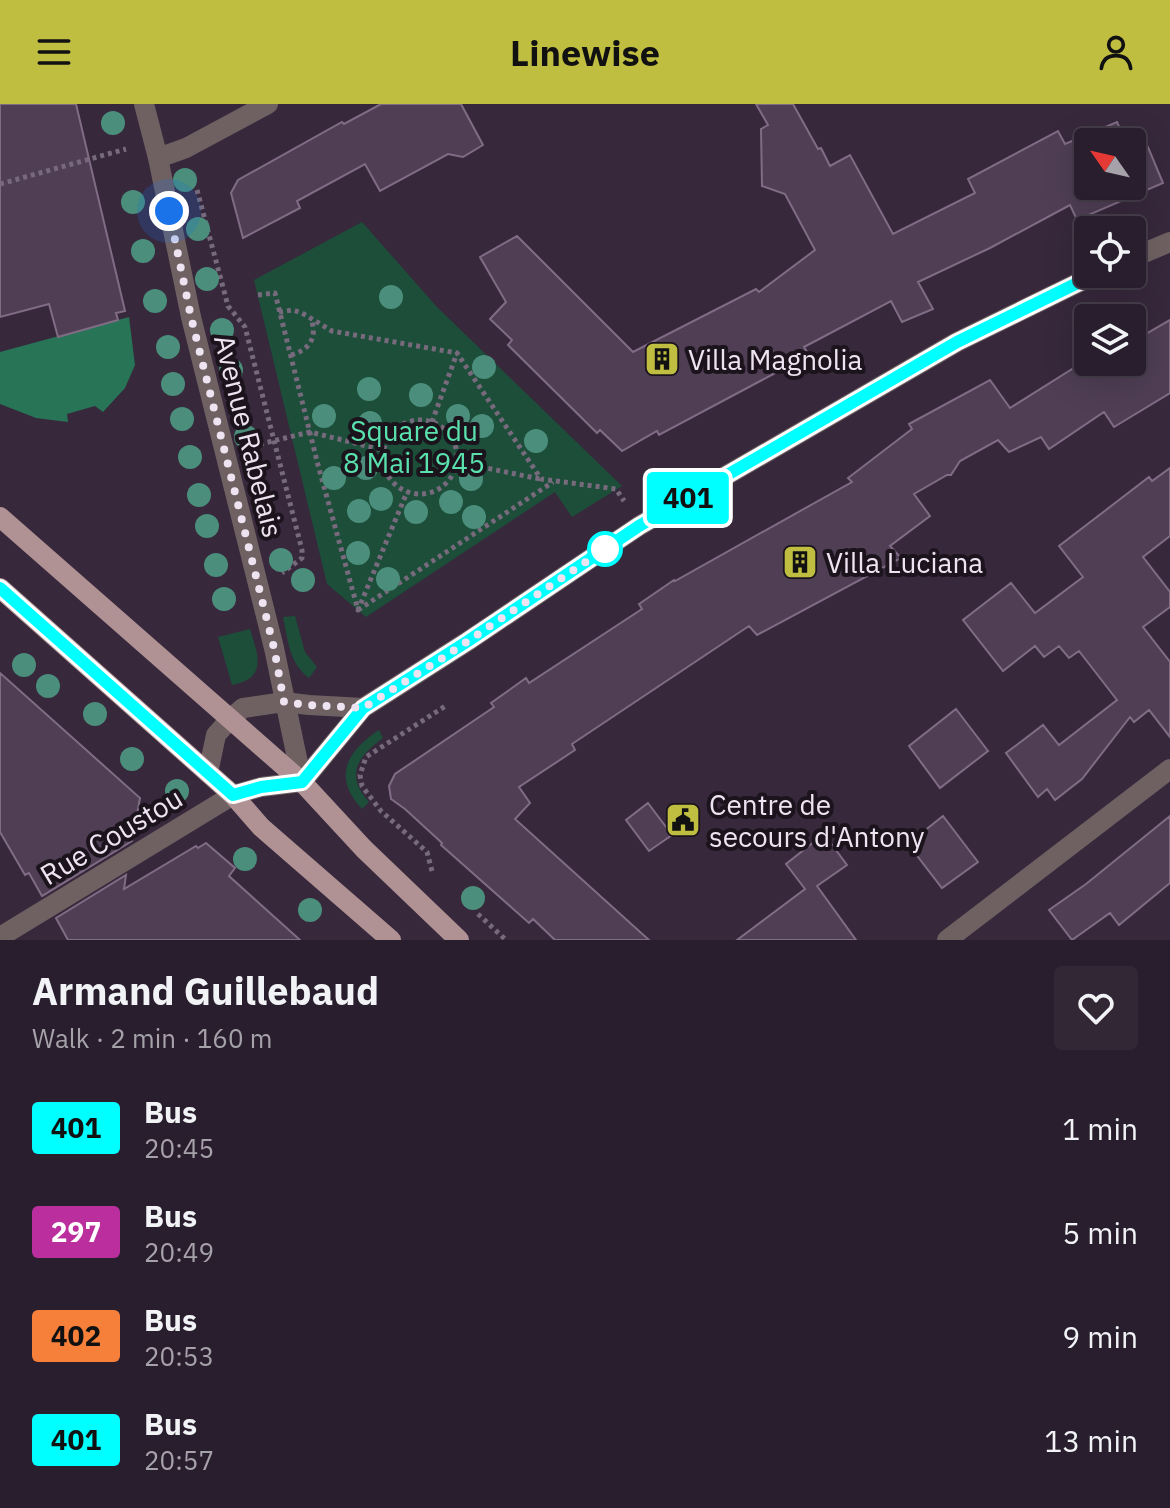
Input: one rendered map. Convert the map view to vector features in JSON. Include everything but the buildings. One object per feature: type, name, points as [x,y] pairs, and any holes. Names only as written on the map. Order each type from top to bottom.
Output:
[{"type":"main road","points":[[0,517],[302,782],[364,849],[459,940]]},
{"type":"main road","points":[[0,588],[233,795],[261,827],[391,940]]},
{"type":"street","name":"Avenue Rabelais","points":[[144,104],[191,317],[274,648],[302,782]]},
{"type":"street","points":[[156,150],[186,148],[268,104]]},
{"type":"street","points":[[1146,252],[1170,242]]},
{"type":"street","points":[[302,782],[363,708],[639,526],[957,342],[1074,285]]},
{"type":"street","points":[[208,773],[216,735],[243,708],[284,702],[363,708]]},
{"type":"street","points":[[947,940],[1170,769]]},
{"type":"street","name":"Rue Coustou","points":[[0,937],[233,795],[261,787],[302,782]]},
{"type":"path","points":[[186,148],[228,306],[245,327],[302,550],[302,558],[258,588]]},
{"type":"path","points":[[0,184],[156,150]]},
{"type":"path","points":[[258,295],[275,293],[358,610]]},
{"type":"path","points":[[279,312],[293,310],[302,313],[332,331],[457,353],[541,479]]},
{"type":"path","points":[[291,355],[309,346],[314,337],[311,319]]},
{"type":"path","points":[[432,422],[457,353]]},
{"type":"path","points":[[405,422],[432,422],[445,430],[457,451],[451,479],[430,493],[420,495],[407,492],[395,485],[387,475],[383,466],[383,450],[391,433],[405,422]]},
{"type":"path","points":[[291,435],[310,432],[383,450]]},
{"type":"path","points":[[457,462],[541,479],[616,489],[639,526]]},
{"type":"path","points":[[358,610],[554,481]]},
{"type":"path","points":[[358,610],[407,492]]},
{"type":"path","points":[[432,871],[427,852],[381,811],[362,786],[360,775],[366,757],[447,705]]},
{"type":"green space","name":"Square du 8 Mai 1945","points":[[362,222],[437,307],[622,486],[572,517],[555,492],[366,617],[327,584],[254,280]]},
{"type":"green space","points":[[129,317],[135,365],[125,388],[103,412],[95,406],[67,414],[68,422],[36,418],[0,404],[0,352]]},
{"type":"green space","points":[[295,616],[305,652],[317,667],[309,678],[297,665],[288,642],[283,617]]},
{"type":"green space","points":[[250,629],[257,656],[256,671],[243,682],[232,685],[218,637]]},
{"type":"green space","points":[[379,730],[383,738],[366,752],[357,767],[357,783],[369,802],[362,809],[348,786],[347,765],[359,747]]},
{"type":"bus line","name":"401","points":[[0,588],[233,795],[261,787],[302,782],[363,708],[639,526],[957,342],[1074,283]]},
{"type":"place","name":"Villa Magnolia","points":[[662,359]]},
{"type":"place","name":"Villa Luciana","points":[[800,562]]},
{"type":"place","name":"Centre de secours d'Antony","points":[[683,820]]},
{"type":"route","points":[[169,211],[191,317],[274,648],[284,702],[363,708],[605,549]]}]
